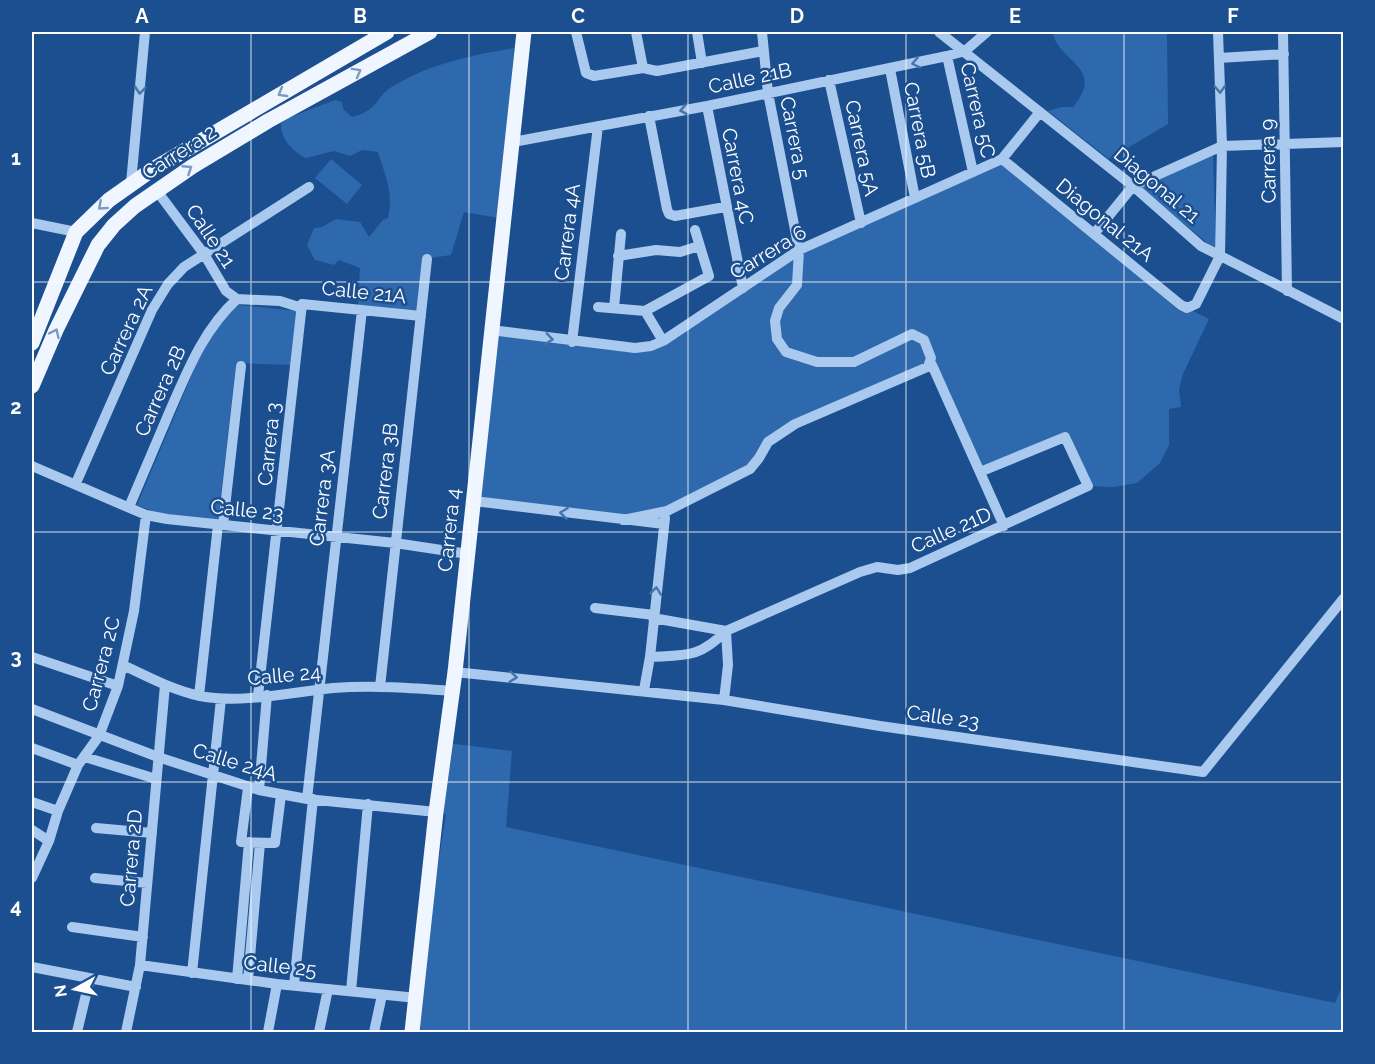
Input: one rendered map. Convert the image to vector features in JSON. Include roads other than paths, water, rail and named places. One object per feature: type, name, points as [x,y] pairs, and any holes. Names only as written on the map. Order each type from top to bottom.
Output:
[{"type":"main road","name":"Carrera 2","points":[[32,343],[76,232],[109,200],[131,183],[387,32]]},
{"type":"main road","name":"Carrera 2","points":[[32,386],[56,330],[98,244],[135,206],[193,166],[268,121],[430,32]]},
{"type":"main road","name":"Carrera 4","points":[[412,1032],[436,812],[453,691],[524,32]]},
{"type":"street","name":"Carrera 2","points":[[131,183],[145,32]]},
{"type":"street","points":[[387,32],[395,51]]},
{"type":"street","points":[[576,32],[586,73],[594,76],[643,68],[657,71],[763,51]]},
{"type":"street","points":[[636,32],[643,68]]},
{"type":"street","points":[[697,32],[702,63]]},
{"type":"street","name":"Carrera 5","points":[[762,32],[768,93],[799,250],[797,285],[779,308],[775,321],[777,339],[786,352],[817,362],[854,362],[912,334],[924,340],[931,358],[930,366]]},
{"type":"street","points":[[939,32],[965,51]]},
{"type":"street","name":"Calle 21B","points":[[513,142],[707,106],[947,56],[965,51],[987,32]]},
{"type":"street","points":[[1218,32],[1222,146],[1220,256]]},
{"type":"street","name":"Carrera 9","points":[[1283,32],[1287,291]]},
{"type":"street","name":"Diagonal 21","points":[[965,51],[1133,186],[1201,246],[1344,319]]},
{"type":"street","points":[[1219,58],[1284,54]]},
{"type":"street","name":"Carrera 5C","points":[[947,56],[973,172]]},
{"type":"street","name":"Carrera 5B","points":[[890,69],[915,198]]},
{"type":"street","name":"Carrera 5A","points":[[829,80],[861,223]]},
{"type":"street","name":"Carrera 4C","points":[[707,106],[742,288]]},
{"type":"street","name":"Carrera 6","points":[[491,330],[572,342],[634,348],[651,346],[663,341],[799,250],[1002,159],[1040,112]]},
{"type":"street","points":[[649,116],[669,214],[675,216],[725,207]]},
{"type":"street","name":"Carrera 4A","points":[[572,342],[598,126]]},
{"type":"street","points":[[1094,234],[1133,186],[1222,146],[1344,142]]},
{"type":"street","name":"Diagonal 21A","points":[[1002,159],[1187,308],[1196,304],[1220,256]]},
{"type":"street","name":"Carrera 2A","points":[[76,483],[157,302],[175,275],[309,187]]},
{"type":"street","name":"Calle 21","points":[[157,190],[204,254],[226,291],[237,299]]},
{"type":"street","points":[[32,223],[76,232]]},
{"type":"street","points":[[598,307],[645,311],[709,276],[695,230]]},
{"type":"street","points":[[614,308],[621,234]]},
{"type":"street","points":[[618,256],[656,250],[680,252],[699,246]]},
{"type":"street","name":"Carrera 3B","points":[[380,687],[428,260]]},
{"type":"street","name":"Calle 21A","points":[[237,299],[280,301],[302,306],[421,316]]},
{"type":"street","name":"Carrera 2B","points":[[129,507],[205,336],[218,317],[237,299]]},
{"type":"street","name":"Carrera 3","points":[[263,696],[302,306]]},
{"type":"street","name":"Carrera 3A","points":[[318,690],[362,310]]},
{"type":"street","points":[[645,311],[663,341]]},
{"type":"street","points":[[1332,313],[1344,328]]},
{"type":"street","points":[[199,696],[241,366]]},
{"type":"street","points":[[622,520],[667,511],[750,469],[768,442],[795,424],[930,366],[1004,526]]},
{"type":"street","name":"Calle 21D","points":[[651,657],[690,655],[711,646],[726,631],[861,572],[877,567],[897,570],[910,568],[1088,486],[1065,437],[980,472]]},
{"type":"street","name":"Calle 23","points":[[32,466],[146,515],[395,543],[468,554]]},
{"type":"street","points":[[474,501],[664,524]]},
{"type":"street","points":[[644,690],[651,657],[667,511]]},
{"type":"street","name":"Carrera 2C","points":[[32,878],[49,841],[58,811],[81,761],[99,736],[118,686],[134,611],[146,515]]},
{"type":"street","name":"Calle 23","points":[[455,672],[724,700],[880,726],[1203,772],[1344,598]]},
{"type":"street","points":[[595,608],[654,616],[726,631],[728,665],[724,700]]},
{"type":"street","points":[[32,657],[118,686]]},
{"type":"street","name":"Calle 24","points":[[123,665],[165,685],[199,696],[221,699],[380,687],[453,691]]},
{"type":"street","name":"Carrera 2D","points":[[126,1032],[140,965],[165,685]]},
{"type":"street","points":[[294,985],[318,690]]},
{"type":"street","points":[[263,696],[254,789],[241,842],[275,843],[281,795]]},
{"type":"street","points":[[192,973],[221,699]]},
{"type":"street","name":"Calle 24A","points":[[32,709],[99,736],[254,789],[310,799],[436,812]]},
{"type":"street","points":[[32,748],[156,778]]},
{"type":"street","points":[[32,801],[58,811]]},
{"type":"street","points":[[351,991],[368,804]]},
{"type":"street","points":[[96,828],[152,834]]},
{"type":"street","points":[[32,830],[49,841]]},
{"type":"street","points":[[243,980],[255,843]]},
{"type":"street","points":[[95,878],[147,883]]},
{"type":"street","points":[[72,927],[142,937]]},
{"type":"street","name":"Calle 25","points":[[140,965],[243,980],[417,998]]},
{"type":"street","points":[[32,967],[136,987]]},
{"type":"street","points":[[77,1032],[90,978]]},
{"type":"street","points":[[268,1032],[278,984]]},
{"type":"street","points":[[319,1032],[328,989]]},
{"type":"street","points":[[374,1032],[382,995]]}]
